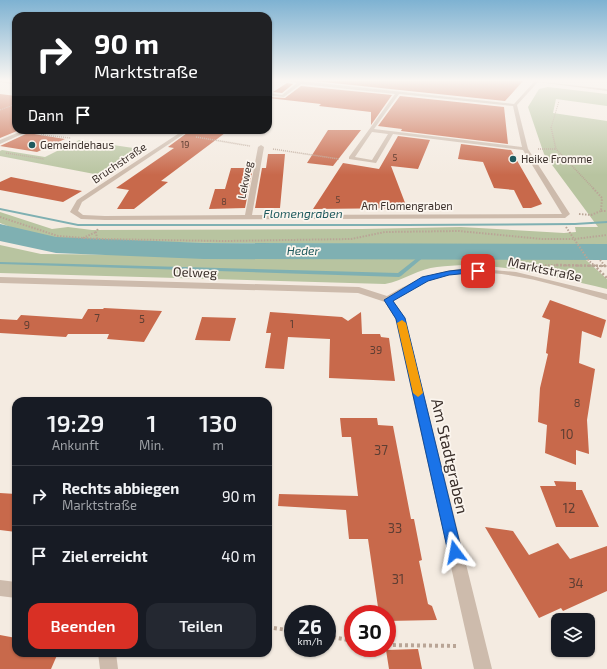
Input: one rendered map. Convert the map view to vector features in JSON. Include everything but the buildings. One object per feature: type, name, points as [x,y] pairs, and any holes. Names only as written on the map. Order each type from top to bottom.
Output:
[{"type":"street","points":[[384,112],[351,158],[374,162],[391,133]]},
{"type":"street","points":[[371,130],[525,149],[517,112]]},
{"type":"street","points":[[0,142],[19,134]]},
{"type":"street","name":"Bruchstraße","points":[[81,217],[74,212],[79,202],[180,134]]},
{"type":"street","name":"Lekweg","points":[[248,217],[261,147]]},
{"type":"street","name":"Am Flomengraben","points":[[81,217],[565,216],[566,214],[525,149]]},
{"type":"street","name":"Marktstraße","points":[[388,300],[425,279],[449,273],[478,271],[516,275],[607,297]]},
{"type":"street","name":"Oelweg","points":[[0,280],[358,290],[388,300]]},
{"type":"street","name":"Am Stadtgraben","points":[[388,300],[400,318],[483,669]]},
{"type":"street","points":[[0,588],[12,590]]},
{"type":"street","points":[[108,657],[109,669]]},
{"type":"path","points":[[556,112],[551,128],[556,149],[602,198],[601,211]]},
{"type":"path","points":[[180,134],[345,159],[351,158]]},
{"type":"path","points":[[35,137],[41,135],[70,138]]},
{"type":"path","points":[[0,152],[44,159]]},
{"type":"path","points":[[591,215],[601,211],[607,211]]},
{"type":"path","points":[[0,217],[58,236],[97,239],[225,241],[351,239],[385,232],[451,231],[542,239],[575,239],[607,235]]},
{"type":"path","points":[[82,238],[96,232],[100,227]]},
{"type":"path","points":[[96,232],[97,239]]},
{"type":"path","points":[[570,232],[589,261],[607,278]]},
{"type":"path","points":[[600,260],[606,266]]},
{"type":"path","points":[[516,275],[517,265],[606,266]]},
{"type":"path","points":[[272,628],[284,630]]},
{"type":"path","points":[[396,646],[478,647]]},
{"type":"green space","points":[[530,112],[553,112],[607,121],[607,246],[74,242],[34,236],[0,223],[0,212],[52,229],[68,227],[92,230],[461,227],[564,233],[576,232],[575,227],[598,227],[544,154]]},
{"type":"green space","points":[[79,140],[147,150],[105,176],[0,156],[0,151],[2,150],[45,157]]},
{"type":"green space","points":[[0,245],[41,254],[585,259],[607,279],[607,289],[523,270],[501,267],[458,265],[431,268],[385,284],[0,273]]},
{"type":"waterway","name":"Flomengraben","points":[[0,209],[78,225],[405,225],[575,224],[607,222]]},
{"type":"waterway","name":"Heder","points":[[0,232],[56,245],[204,251],[607,252]]},
{"type":"waterway","points":[[0,263],[399,275],[429,251]]},
{"type":"slow traffic","points":[[402,323],[418,393]]},
{"type":"place","name":"Gemeindehaus","points":[[32,145]]},
{"type":"place","name":"Heike Fromme","points":[[513,159]]},
{"type":"route","points":[[455,552],[400,318],[388,300],[425,279],[449,273],[478,271]]}]
